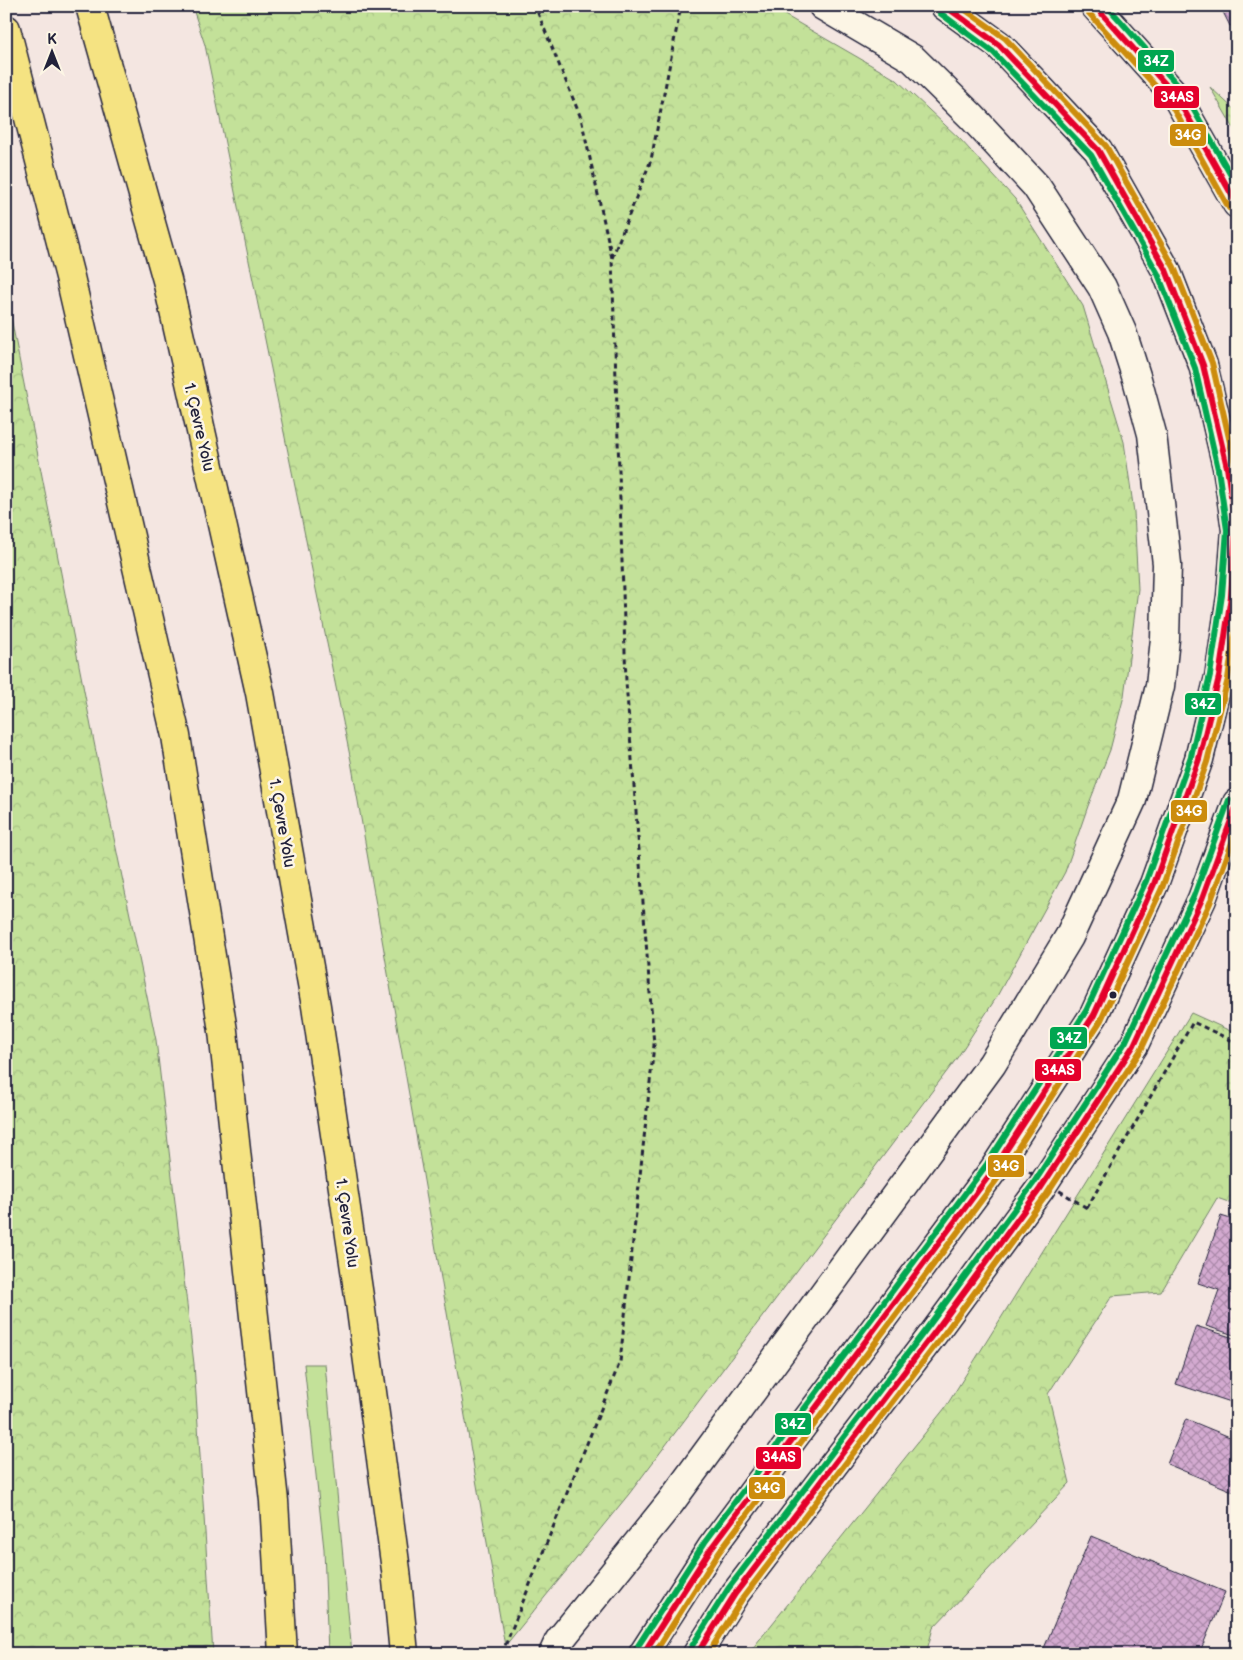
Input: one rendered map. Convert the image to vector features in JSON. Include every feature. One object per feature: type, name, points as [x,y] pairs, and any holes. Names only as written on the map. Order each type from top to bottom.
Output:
[{"type":"highway","name":"1. Çevre Yolu","points":[[90,6],[167,280],[260,693],[316,1006],[364,1333],[396,1570],[404,1654]]},
{"type":"highway","points":[[6,29],[70,277],[176,736],[224,1040],[274,1501],[283,1654]]},
{"type":"lane","points":[[552,1654],[559,1642],[670,1503],[992,1064],[1069,937],[1132,800],[1160,686],[1165,639],[1167,564],[1152,434],[1122,332],[1102,287],[1036,186],[972,116],[913,59],[824,6]]},
{"type":"lane","points":[[643,1654],[712,1547],[994,1169],[1094,1015],[1154,884],[1199,759],[1219,677],[1231,596],[1236,530],[1227,467],[1203,365],[1166,270],[1098,150],[998,45],[945,6]]},
{"type":"lane","points":[[1094,6],[1176,96],[1237,204]]},
{"type":"lane","points":[[696,1654],[735,1594],[934,1333],[1040,1189],[1134,1044],[1202,900],[1237,803]]},
{"type":"path","points":[[504,1654],[504,1646],[620,1362],[654,1044],[626,682],[612,258],[581,118],[536,6]]},
{"type":"path","points":[[612,258],[651,160],[681,6]]},
{"type":"path","points":[[1021,1167],[1087,1208],[1193,1022],[1237,1043]]},
{"type":"green space","points":[[192,6],[769,6],[897,80],[960,139],[1015,199],[1083,306],[1124,442],[1134,512],[1138,589],[1124,696],[1110,750],[1065,872],[996,998],[957,1058],[629,1494],[505,1646],[351,761],[205,45]]},
{"type":"green space","points":[[1210,87],[1237,112],[1237,134]]},
{"type":"green space","points":[[6,292],[95,747],[156,1040],[194,1364],[213,1654],[6,1654]]},
{"type":"green space","points":[[1191,1013],[1237,1034],[1237,1205],[1217,1198],[1161,1292],[1112,1296],[1048,1394],[1070,1483],[933,1628],[926,1654],[748,1654],[945,1408]]},
{"type":"green space","points":[[304,1364],[325,1364],[352,1654],[328,1654],[324,1549]]},
{"type":"building","points":[[1220,6],[1237,6],[1237,23],[1230,26]]},
{"type":"building","points":[[1221,1216],[1237,1221],[1237,1336],[1206,1326],[1219,1290],[1198,1283]]},
{"type":"building","points":[[1196,1326],[1237,1339],[1237,1404],[1176,1384]]},
{"type":"building","points":[[1186,1419],[1237,1440],[1237,1493],[1167,1464]]},
{"type":"building","points":[[1091,1536],[1225,1592],[1199,1654],[1042,1653]]},
{"type":"transit line","name":"34AS","points":[[643,1654],[712,1547],[994,1169],[1094,1015],[1154,884],[1199,759],[1219,677],[1231,596],[1236,530],[1227,467],[1203,365],[1166,270],[1098,150],[999,45],[945,6]]},
{"type":"transit line","name":"34G","points":[[960,6],[1005,38],[1106,146],[1174,267],[1212,363],[1237,473]]},
{"type":"transit line","name":"34AS","points":[[1095,6],[1176,96],[1237,204]]},
{"type":"transit line","name":"34Z","points":[[1107,6],[1183,91],[1237,186]]},
{"type":"transit line","name":"34G","points":[[1088,12],[1169,101],[1229,208]]},
{"type":"transit line","name":"34Z","points":[[636,1649],[705,1542],[987,1164],[1086,1011],[1146,881],[1191,756],[1210,675],[1222,595],[1227,530],[1218,469],[1195,368],[1158,274],[1091,155],[993,52],[940,13]]},
{"type":"transit line","name":"34G","points":[[654,1654],[719,1552],[1001,1174],[1101,1020],[1162,888],[1207,762],[1228,679],[1237,617]]},
{"type":"transit line","name":"34Z","points":[[690,1649],[728,1589],[927,1328],[1033,1184],[1126,1041],[1194,896],[1229,800]]},
{"type":"transit line","name":"34AS","points":[[697,1654],[735,1594],[934,1333],[1040,1189],[1134,1045],[1202,899],[1237,804]]},
{"type":"transit line","name":"34G","points":[[708,1654],[742,1599],[941,1338],[1047,1194],[1141,1050],[1210,903],[1237,829]]}]
